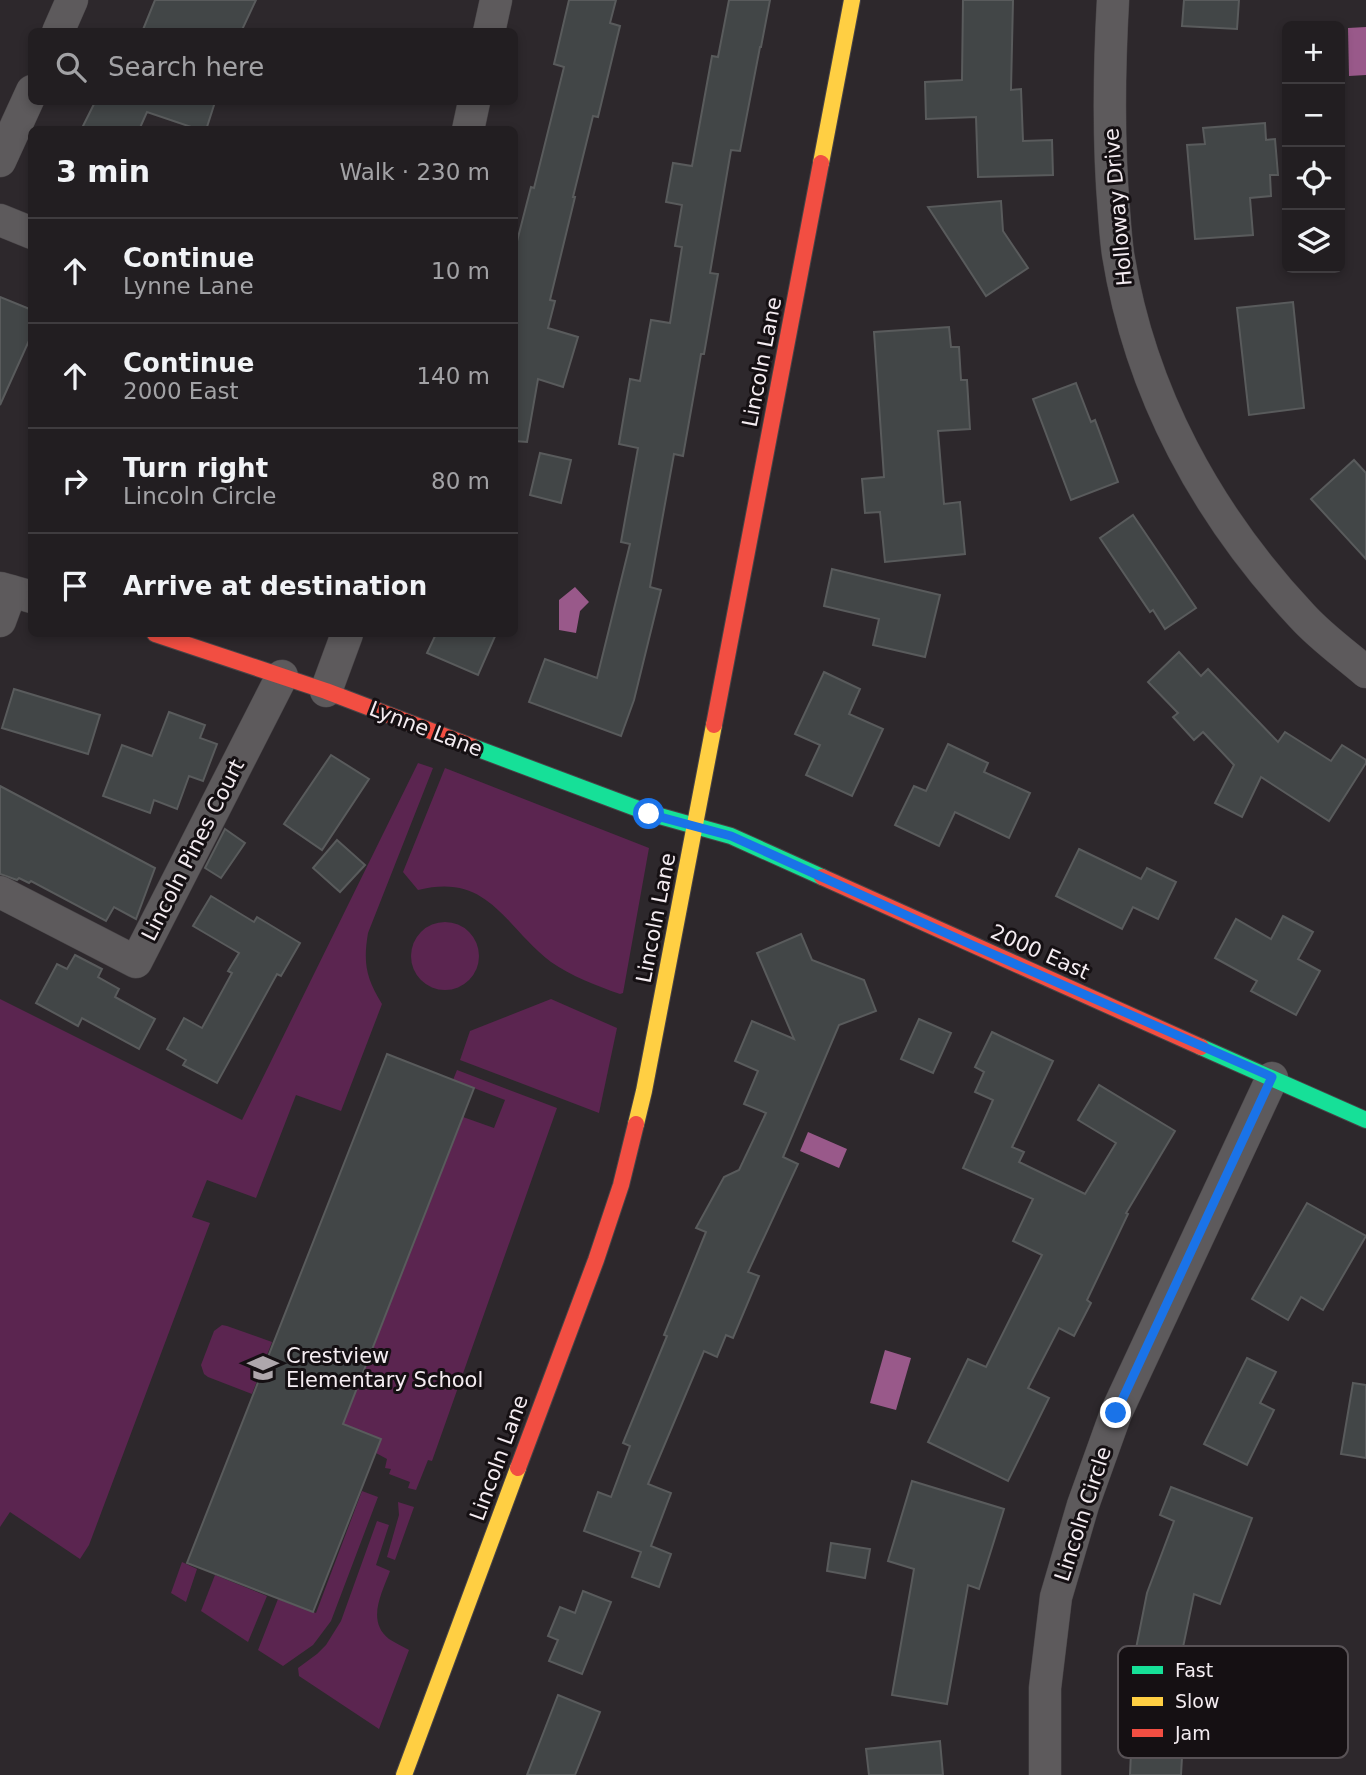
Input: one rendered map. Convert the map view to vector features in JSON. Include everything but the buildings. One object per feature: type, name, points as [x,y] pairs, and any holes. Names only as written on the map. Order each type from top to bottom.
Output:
[{"type":"street","points":[[60,28],[72,0]]},
{"type":"street","points":[[490,28],[496,0]]},
{"type":"street","name":"Lincoln Lane","points":[[404,1775],[596,1260],[621,1185],[642,1101],[852,0]]},
{"type":"street","name":"Holloway Drive","points":[[1113,0],[1110,155],[1115,228],[1130,314],[1147,370],[1179,444],[1215,507],[1255,564],[1305,619],[1366,672]]},
{"type":"street","points":[[0,161],[28,100]]},
{"type":"street","points":[[469,126],[473,105]]},
{"type":"street","points":[[0,220],[28,231]]},
{"type":"street","points":[[0,621],[14,592]]},
{"type":"street","name":"Lynne Lane","points":[[164,637],[326,691],[649,814],[695,826]]},
{"type":"street","points":[[326,691],[346,637]]},
{"type":"street","name":"Lincoln Pines Court","points":[[0,892],[136,962],[282,676]]},
{"type":"street","name":"2000 East","points":[[695,826],[731,836],[1366,1120]]},
{"type":"street","name":"Lincoln Circle","points":[[1045,1775],[1045,1688],[1056,1597],[1083,1505],[1116,1413],[1272,1077]]},
{"type":"shaded area","points":[[1366,27],[1366,75],[1349,76],[1348,28]]},
{"type":"shaded area","points":[[575,587],[589,602],[580,611],[576,633],[559,630],[559,600]]},
{"type":"shaded area","points":[[418,763],[433,768],[368,933],[367,970],[382,1004],[341,1111],[296,1095],[256,1198],[207,1180],[192,1217],[210,1223],[89,1545],[80,1559],[10,1512],[0,1527],[0,999],[242,1120]]},
{"type":"shaded area","points":[[445,768],[649,848],[623,993],[584,980],[551,962],[494,906],[479,895],[442,886],[418,890],[403,872]]},
{"type":"shaded area","points":[[445,922],[458,925],[469,932],[476,943],[479,956],[476,969],[469,980],[458,987],[445,990],[432,987],[421,980],[414,969],[411,956],[414,943],[421,932],[432,925]]},
{"type":"shaded area","points":[[551,999],[617,1028],[599,1113],[460,1060],[470,1031]]},
{"type":"shaded area","points":[[457,1070],[557,1108],[432,1461],[428,1460],[416,1490],[408,1488],[410,1482],[389,1474],[391,1469],[385,1468],[387,1459],[376,1453],[381,1439],[343,1424],[463,1117],[494,1128],[505,1100],[453,1080]]},
{"type":"shaded area","points":[[808,1132],[847,1149],[839,1168],[800,1151]]},
{"type":"shaded area","points":[[222,1325],[272,1342],[252,1394],[204,1374],[201,1365],[214,1331]]},
{"type":"shaded area","points":[[885,1350],[911,1358],[896,1410],[870,1403]]},
{"type":"shaded area","points":[[362,1491],[378,1497],[331,1621],[313,1645],[283,1666],[258,1650],[278,1599],[316,1613]]},
{"type":"shaded area","points":[[398,1502],[414,1507],[395,1560],[387,1557],[399,1515]]},
{"type":"shaded area","points":[[377,1521],[389,1525],[376,1565],[390,1571],[380,1597],[378,1624],[389,1639],[409,1650],[379,1729],[299,1676],[298,1668],[326,1645],[341,1621]]},
{"type":"shaded area","points":[[182,1562],[197,1569],[186,1602],[171,1593]]},
{"type":"shaded area","points":[[215,1575],[267,1596],[248,1642],[201,1611]]},
{"type":"traffic: fast","points":[[473,747],[649,813],[731,836],[822,877]]},
{"type":"traffic: fast","points":[[1201,1047],[1366,1120]]},
{"type":"traffic: slow","points":[[821,163],[852,0]]},
{"type":"traffic: slow","points":[[636,1124],[714,725]]},
{"type":"traffic: slow","points":[[404,1775],[518,1468]]},
{"type":"traffic: jam","points":[[714,725],[821,163]]},
{"type":"traffic: jam","points":[[164,637],[326,691],[473,747]]},
{"type":"traffic: jam","points":[[822,877],[1201,1047]]},
{"type":"traffic: jam","points":[[518,1468],[596,1260],[621,1185],[636,1124]]},
{"type":"place","name":"Crestview Elementary School","points":[[263,1368]]},
{"type":"route","points":[[649,814],[731,836],[1272,1077],[1116,1413]]}]
